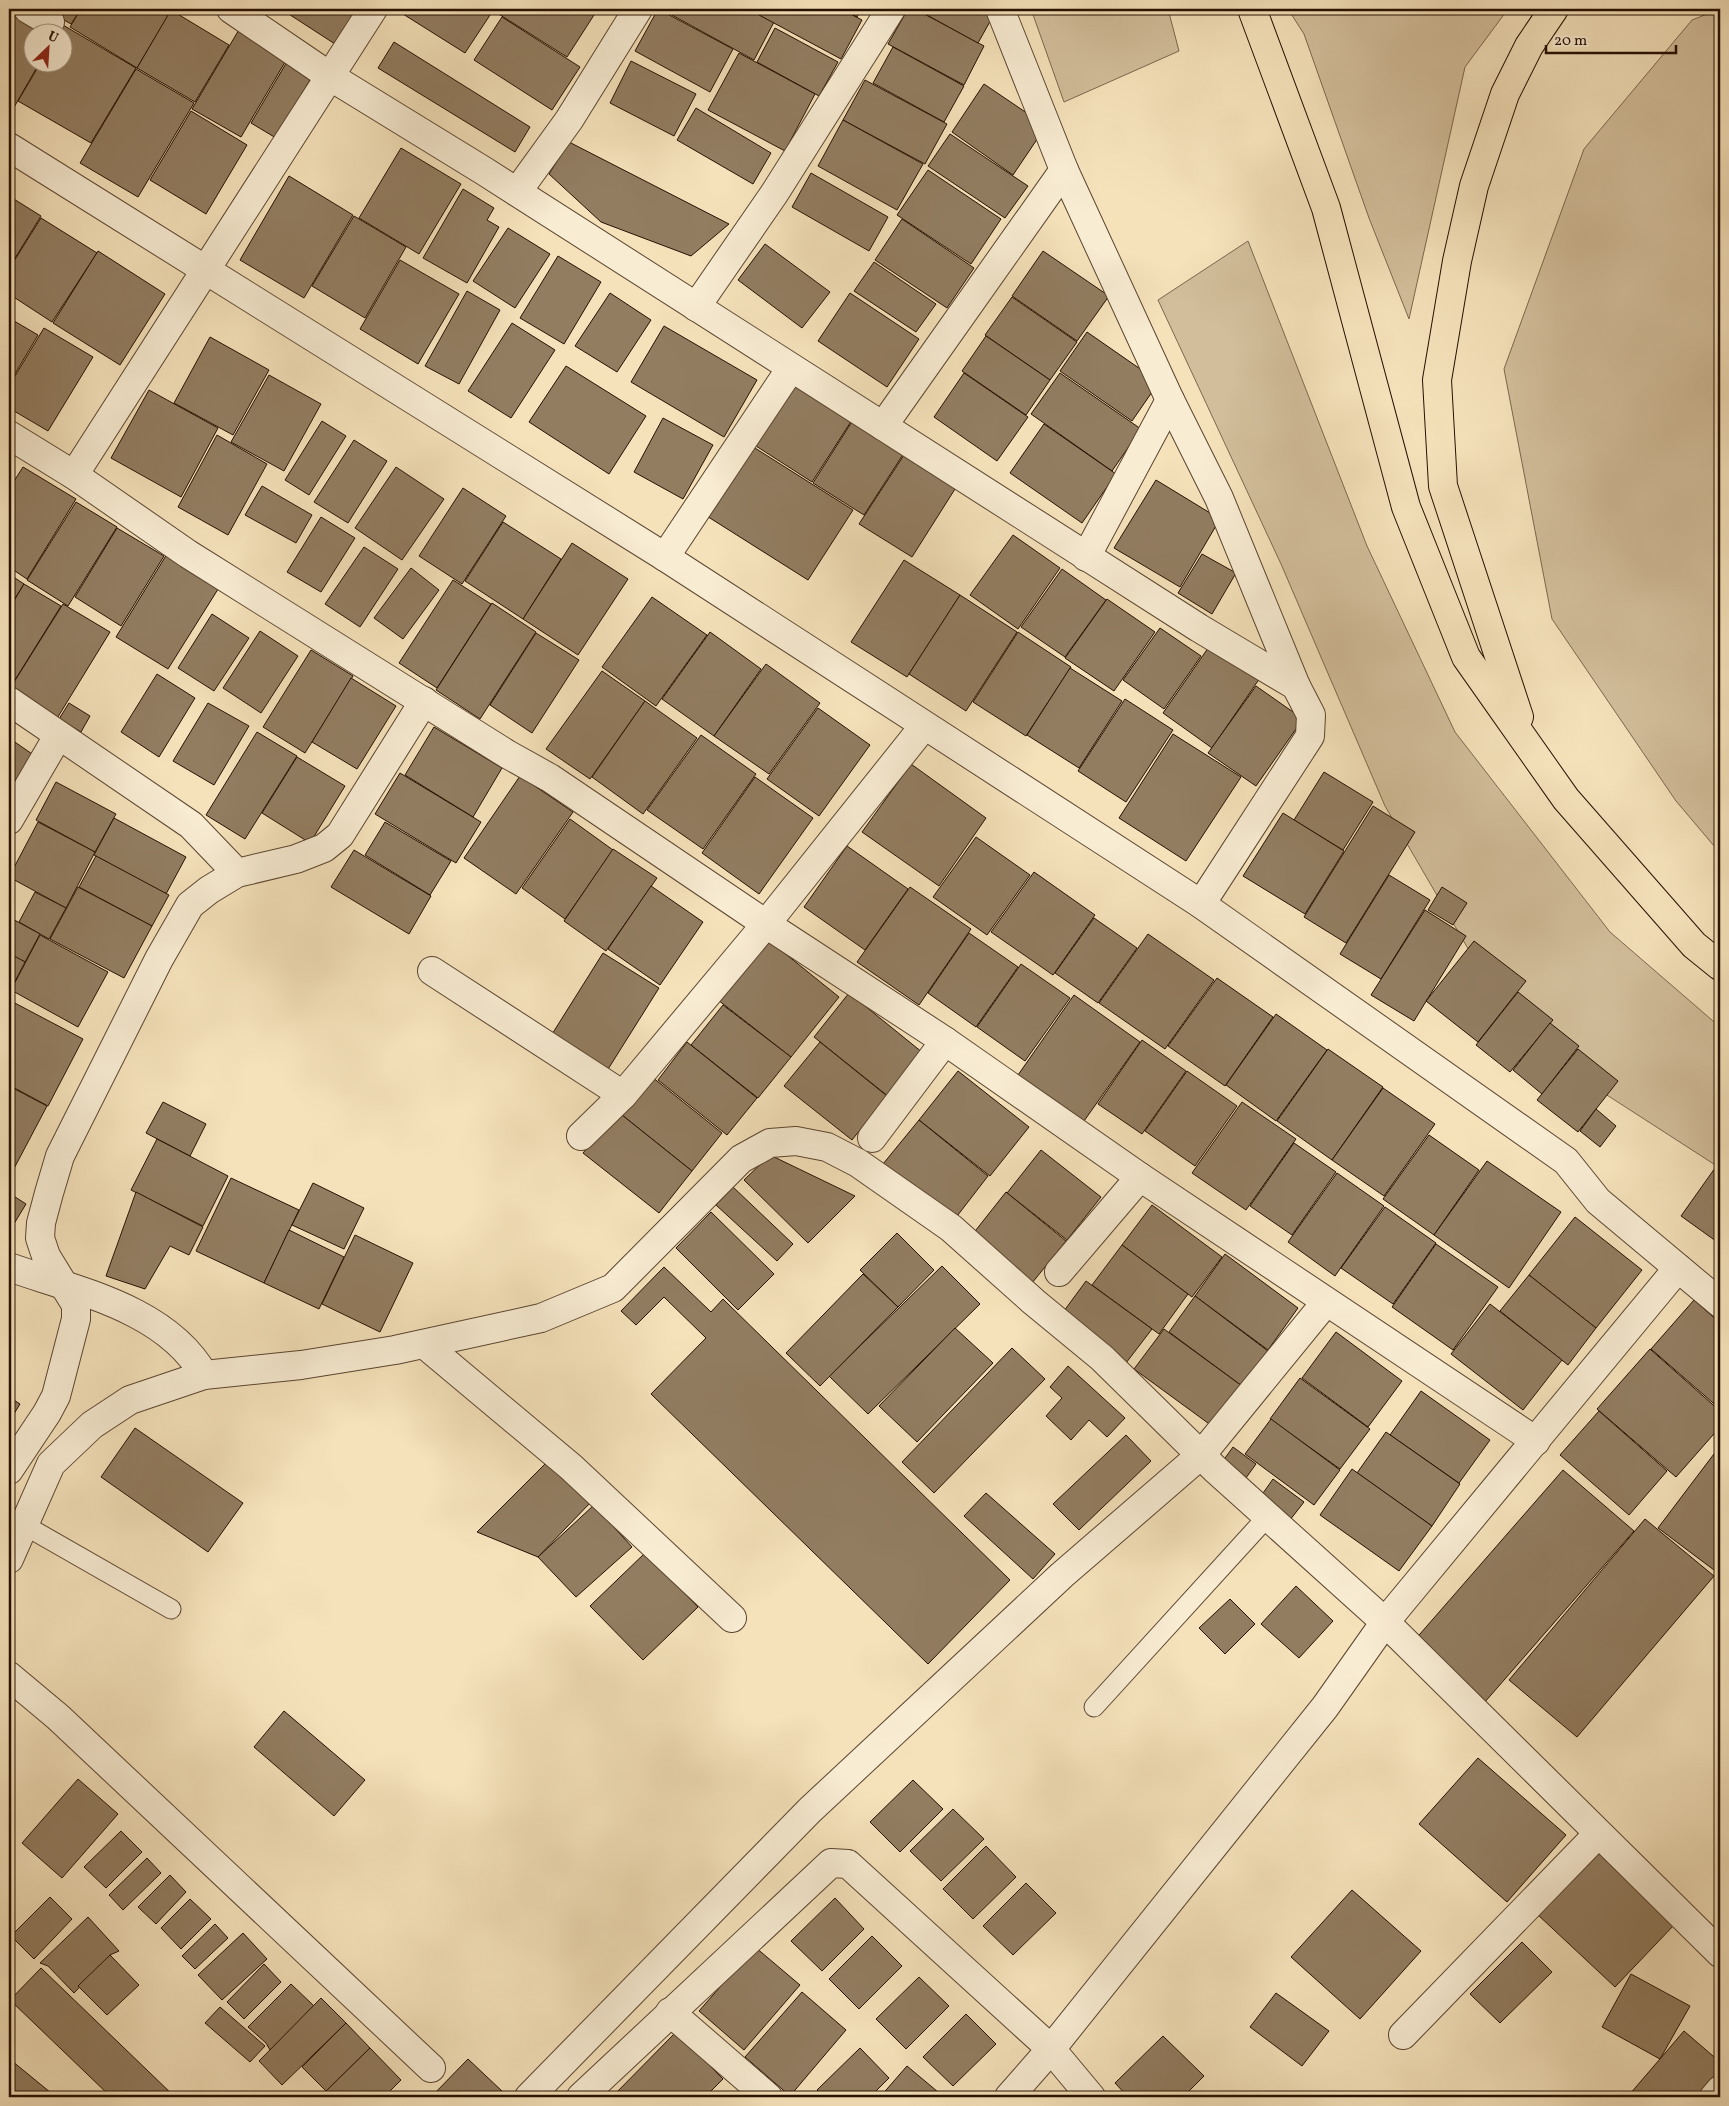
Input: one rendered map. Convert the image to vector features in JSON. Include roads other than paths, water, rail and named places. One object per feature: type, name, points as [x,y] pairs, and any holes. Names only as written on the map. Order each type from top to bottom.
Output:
[{"type":"highway","points":[[1252,9],[1326,208],[1406,507],[1466,657],[1566,798],[1613,855],[1694,945],[1720,966]]},
{"type":"highway","points":[[1529,747],[1443,486],[1437,380],[1457,261],[1474,186],[1506,94],[1528,46],[1554,9]]},
{"type":"street","points":[[231,9],[331,77],[517,192],[1086,557],[1296,686]]},
{"type":"street","points":[[74,475],[373,9]]},
{"type":"street","points":[[517,192],[569,120],[638,9]]},
{"type":"street","points":[[696,307],[774,194],[891,9]]},
{"type":"street","points":[[1000,9],[1025,67],[1064,170],[1170,400],[1219,498],[1296,686],[1311,715],[1310,736],[1201,904]]},
{"type":"street","points":[[9,146],[665,557],[1201,904],[1566,1161],[1598,1201],[1720,1303]]},
{"type":"street","points":[[884,426],[1064,170]]},
{"type":"street","points":[[665,557],[791,368]]},
{"type":"street","points":[[1086,557],[1170,400]]},
{"type":"street","points":[[11,442],[74,475],[188,554],[507,754],[550,778],[766,924],[945,1041],[1140,1177],[1536,1441]]},
{"type":"street","points":[[9,701],[191,825],[237,873]]},
{"type":"street","points":[[9,1470],[48,1413],[56,1396],[76,1319],[76,1305],[46,1256],[40,1238],[41,1223],[60,1156],[159,959],[190,904],[209,890],[237,873],[296,859],[324,848],[340,835],[424,701]]},
{"type":"street","points":[[582,1136],[623,1095],[766,924],[924,726]]},
{"type":"street","points":[[9,820],[58,736]]},
{"type":"street","points":[[432,971],[623,1095]]},
{"type":"street","points":[[872,1138],[945,1041]]},
{"type":"street","points":[[9,1559],[51,1464],[92,1425],[130,1400],[204,1375],[301,1365],[424,1344],[541,1318],[614,1288],[741,1159],[770,1144],[796,1141],[827,1147],[858,1163],[951,1228],[1034,1302],[1102,1358],[1202,1454],[1215,1469],[1385,1622],[1720,1953]]},
{"type":"street","points":[[1059,1272],[1140,1177]]},
{"type":"street","points":[[9,1267],[109,1300],[159,1328],[184,1346],[204,1375]]},
{"type":"street","points":[[1009,2097],[1051,2049],[1319,1715],[1385,1622],[1678,1268]]},
{"type":"street","points":[[529,2097],[810,1810],[1062,1574],[1202,1454],[1326,1302]]},
{"type":"street","points":[[424,1344],[571,1467],[732,1618]]},
{"type":"street","points":[[9,1676],[58,1717],[431,2068]]},
{"type":"street","points":[[1403,2035],[1598,1834]]},
{"type":"street","points":[[581,2097],[831,1862],[839,1862],[848,1864],[1051,2049],[1092,2097]]},
{"type":"street","points":[[670,2012],[768,2097]]},
{"type":"street","points":[[1714,2097],[1720,2090]]},
{"type":"lane","points":[[1094,1707],[1268,1516]]},
{"type":"lane","points":[[24,1525],[171,1609]]}]
